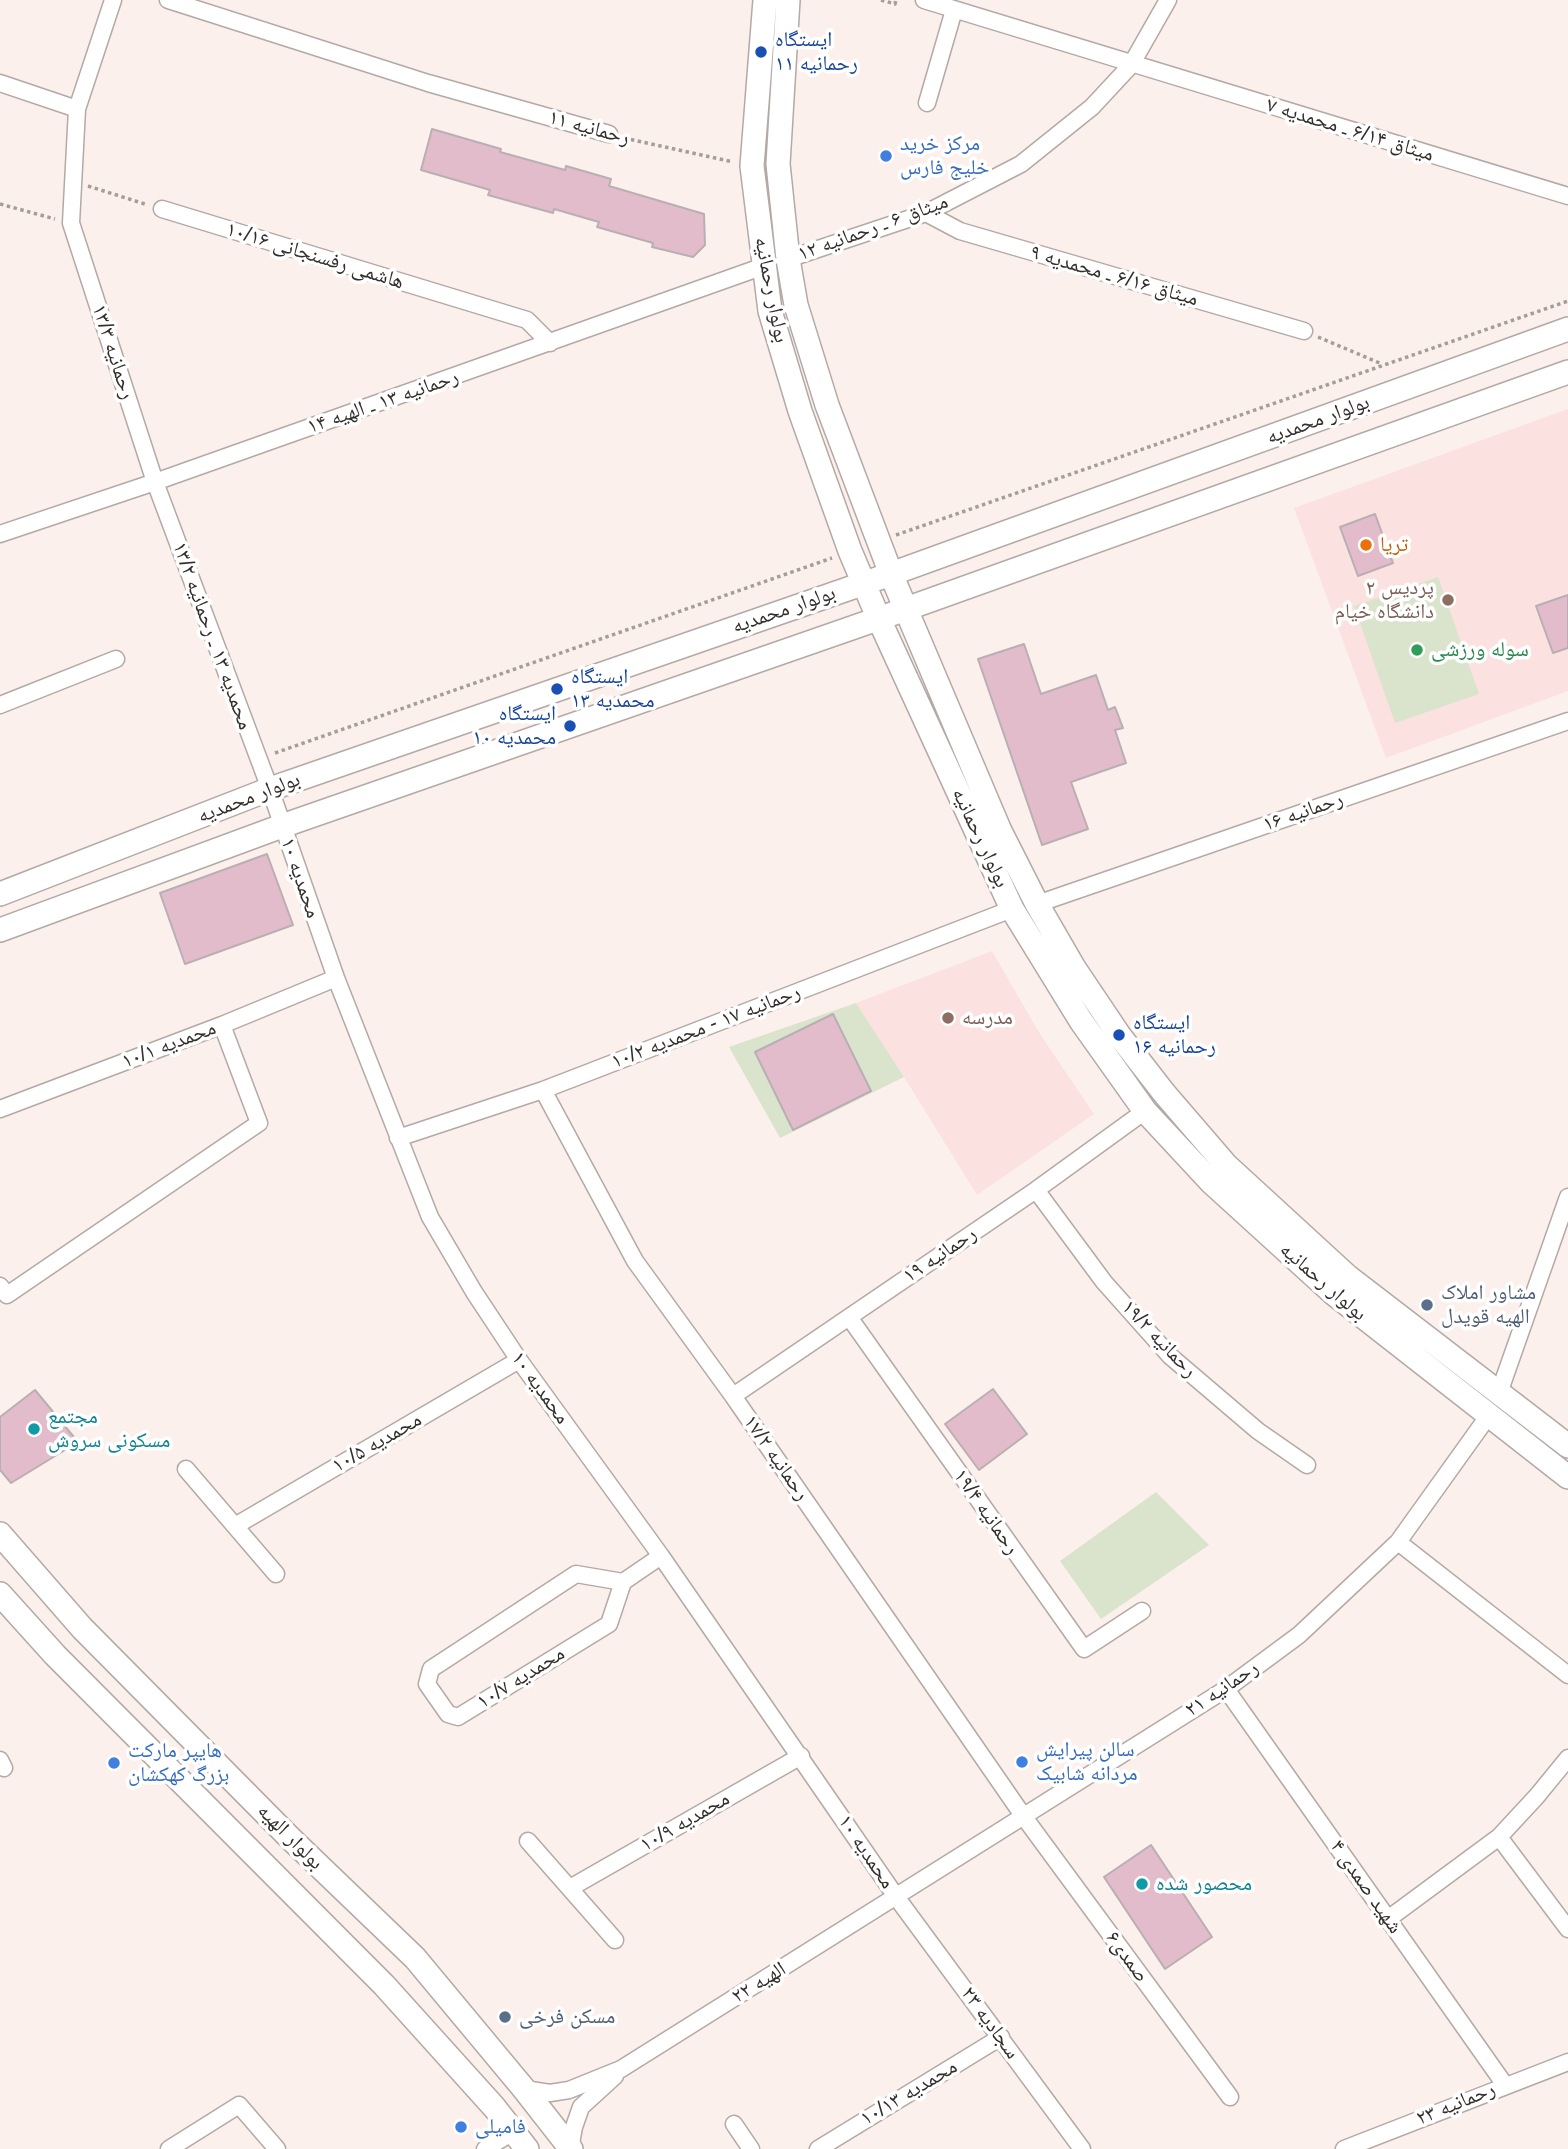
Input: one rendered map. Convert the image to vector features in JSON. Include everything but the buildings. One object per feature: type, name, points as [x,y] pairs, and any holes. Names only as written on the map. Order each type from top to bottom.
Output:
[{"type":"main road","name":"بولوار رحمانیه","points":[[765,0],[752,166],[770,311],[797,399],[850,551],[1012,908],[1080,1021],[1145,1111],[1211,1182],[1333,1293],[1568,1477]]},
{"type":"main road","name":"بولوار رحمانیه","points":[[788,0],[778,163],[796,305],[827,405],[891,574],[1000,831],[1037,904],[1074,968],[1119,1035],[1164,1093],[1226,1165],[1347,1276],[1568,1446]]},
{"type":"main road","name":"بولوار محمدیه","points":[[0,894],[270,789],[891,574],[1568,329]]},
{"type":"main road","name":"بولوار محمدیه","points":[[0,930],[282,826],[907,608],[1568,372]]},
{"type":"main road","points":[[1489,1415],[1499,1393]]},
{"type":"main road","name":"بولوار الهیه","points":[[0,1534],[82,1628],[291,1839],[415,1958],[571,2149]]},
{"type":"main road","name":"بولوار الهیه","points":[[0,1594],[55,1656],[384,1985],[494,2107],[520,2140]]},
{"type":"street","points":[[71,223],[77,109],[113,0]]},
{"type":"street","name":"رحمانیه ۱۱","points":[[168,0],[428,83],[609,134]]},
{"type":"street","name":"میثاق ۶/۱۴ ـ محمدیه ۷","points":[[925,0],[1131,65],[1568,196]]},
{"type":"street","name":"میثاق ۶ ـ رحمانیه ۱۲","points":[[788,258],[926,213],[1021,164],[1091,107],[1131,65],[1168,0]]},
{"type":"street","points":[[927,103],[954,10]]},
{"type":"street","points":[[0,83],[77,109]]},
{"type":"street","name":"هاشمی رفسنجانی ۱۰/۱۶","points":[[162,209],[527,320],[550,343]]},
{"type":"street","name":"میثاق ۶/۱۶ ـ محمدیه ۹","points":[[926,213],[960,231],[1304,331]]},
{"type":"street","name":"رحمانیه ۱۳/۳","points":[[71,223],[155,482]]},
{"type":"street","name":"رحمانیه ۱۳ ـ الهیه ۱۴","points":[[0,534],[155,482],[764,266]]},
{"type":"street","name":"محمدیه ۱۳ ـ رحمانیه ۱۳/۲","points":[[155,482],[270,789]]},
{"type":"street","points":[[0,705],[116,660]]},
{"type":"street","name":"رحمانیه ۱۶","points":[[1037,904],[1568,721]]},
{"type":"street","name":"محمدیه ۱۰","points":[[270,789],[335,978],[430,1217],[474,1292],[519,1360],[661,1556],[897,1898]]},
{"type":"street","name":"رحمانیه ۱۷ - محمدیه ۱۰/۲","points":[[398,1138],[543,1090],[1012,908]]},
{"type":"street","name":"محمدیه ۱۰/۱","points":[[0,1109],[222,1025],[335,978]]},
{"type":"street","points":[[0,1286],[7,1295],[259,1122],[222,1025]]},
{"type":"street","name":"رحمانیه ۱۷/۲","points":[[543,1090],[635,1261],[733,1396],[1024,1817]]},
{"type":"street","name":"رحمانیه ۱۹","points":[[733,1396],[1036,1189],[1145,1111]]},
{"type":"street","name":"رحمانیه ۱۹/۲","points":[[1036,1189],[1104,1282],[1170,1356],[1258,1431],[1307,1465]]},
{"type":"street","points":[[1499,1393],[1568,1197]]},
{"type":"street","points":[[1552,1241],[1568,1247]]},
{"type":"street","name":"رحمانیه ۱۹/۴","points":[[849,1317],[1084,1649],[1142,1611]]},
{"type":"street","name":"محمدیه ۱۰/۵","points":[[235,1526],[519,1360]]},
{"type":"street","name":"رحمانیه ۲۱","points":[[897,1898],[1226,1689],[1300,1635],[1398,1542],[1489,1415]]},
{"type":"street","points":[[186,1469],[276,1574]]},
{"type":"street","points":[[1398,1542],[1568,1675]]},
{"type":"street","points":[[623,1583],[661,1556]]},
{"type":"street","name":"محمدیه ۱۰/۷","points":[[576,1574],[623,1583],[609,1624],[458,1717],[448,1714],[426,1684],[431,1668],[576,1574]]},
{"type":"street","name":"شهید صمدی ۴","points":[[1226,1689],[1505,2085]]},
{"type":"street","name":"محمدیه ۱۰/۹","points":[[570,1888],[801,1756]]},
{"type":"street","points":[[1388,1919],[1499,1838],[1568,1758]]},
{"type":"street","name":"صمدی۶","points":[[1024,1817],[1230,2097]]},
{"type":"street","points":[[1499,1838],[1568,1929]]},
{"type":"street","points":[[528,1840],[615,1940]]},
{"type":"street","name":"سجادیه ۲۳","points":[[897,1898],[1082,2149]]},
{"type":"street","name":"الهیه ۲۲","points":[[621,2069],[897,1898]]},
{"type":"street","name":"محمدیه ۱۰/۱۳","points":[[818,2149],[1001,2037]]},
{"type":"street","name":"رحمانیه ۲۳","points":[[1344,2149],[1568,2062]]},
{"type":"street","points":[[524,2089],[550,2092],[569,2090],[621,2069]]},
{"type":"street","points":[[571,2149],[574,2127],[581,2108],[621,2069]]},
{"type":"street","points":[[169,2149],[240,2105],[277,2149]]},
{"type":"street","points":[[734,2124],[751,2149]]},
{"type":"street","points":[[485,2149],[520,2140]]},
{"type":"path","points":[[881,0],[895,4],[897,0]]},
{"type":"path","name":"رحمانیه ۱۱","points":[[609,134],[752,166]]},
{"type":"path","points":[[73,182],[162,209]]},
{"type":"path","points":[[0,204],[71,223]]},
{"type":"path","points":[[880,541],[1568,301]]},
{"type":"path","points":[[1304,331],[1384,365]]},
{"type":"path","points":[[258,759],[850,551]]},
{"type":"shaded area","name":"پردیس ۲ دانشگاه خیام","points":[[1568,409],[1568,691],[1386,758],[1294,508]]},
{"type":"shaded area","points":[[992,951],[1040,1034],[1094,1114],[977,1195],[856,1003]]},
{"type":"green space","name":"سوله ورزشی","points":[[1438,577],[1479,694],[1395,723],[1354,606]]},
{"type":"green space","points":[[856,1003],[904,1077],[780,1138],[729,1047]]},
{"type":"green space","points":[[1156,1492],[1209,1545],[1101,1619],[1060,1561]]},
{"type":"place","name":"ایستگاه رحمانیه ۱۱","points":[[761,52]]},
{"type":"place","name":"مرکز خرید خلیج فارس","points":[[886,156]]},
{"type":"place","name":"تریا","points":[[1366,545]]},
{"type":"place","name":"پردیس ۲ دانشگاه خیام","points":[[1448,600]]},
{"type":"place","name":"سوله ورزشی","points":[[1417,650]]},
{"type":"place","name":"ایستگاه محمدیه ۱۳","points":[[557,689]]},
{"type":"place","name":"ایستگاه محمدیه ۱۰","points":[[570,726]]},
{"type":"place","name":"مدرسه","points":[[948,1018]]},
{"type":"place","name":"ایستگاه رحمانیه ۱۶","points":[[1119,1035]]},
{"type":"place","name":"مشاور املاک الهیه قویدل","points":[[1427,1305]]},
{"type":"place","name":"مجتمع مسکونی سروش","points":[[34,1429]]},
{"type":"place","name":"سالن پیرایش مردانه شابیک","points":[[1022,1762]]},
{"type":"place","name":"هایپر مارکت بزرگ کهکشان","points":[[114,1763]]},
{"type":"place","name":"محصور شده","points":[[1142,1884]]},
{"type":"place","name":"مسکن فرخی","points":[[505,2017]]},
{"type":"place","name":"فامیلی","points":[[461,2127]]}]
